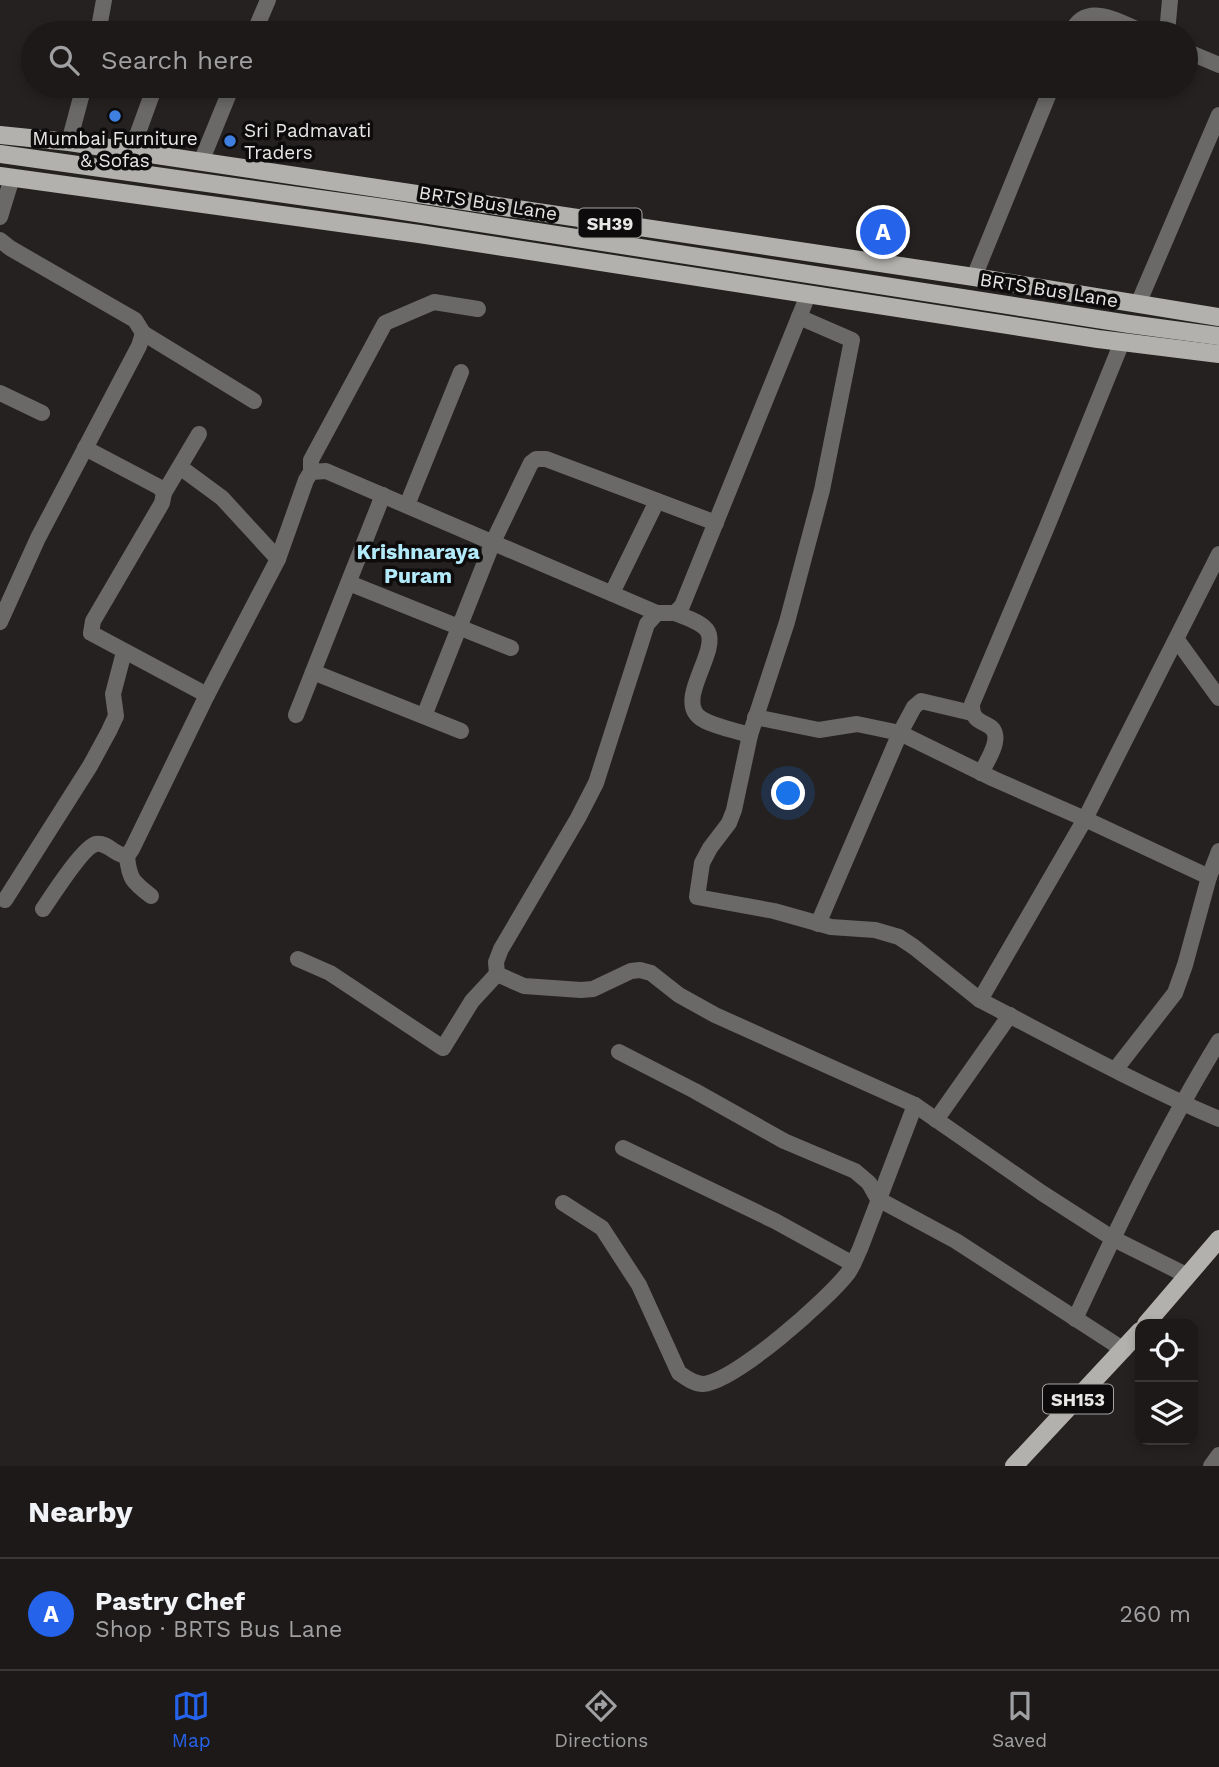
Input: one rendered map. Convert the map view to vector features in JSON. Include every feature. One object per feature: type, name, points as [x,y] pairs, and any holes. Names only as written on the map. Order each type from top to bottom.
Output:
[{"type":"main road","name":"SH39","points":[[0,135],[69,142],[974,277],[1219,317]]},
{"type":"main road","name":"BRTS Bus Lane","points":[[0,154],[384,208],[1219,336]]},
{"type":"main road","name":"SH39","points":[[6,177],[419,234],[808,295],[1219,354]]},
{"type":"main road","points":[[1150,1319],[1219,1239]]},
{"type":"main road","name":"SH153","points":[[1014,1466],[1135,1337]]},
{"type":"street","points":[[100,21],[104,0]]},
{"type":"street","points":[[259,21],[268,0]]},
{"type":"street","points":[[1168,21],[1170,0]]},
{"type":"street","points":[[1078,21],[1088,14],[1107,16],[1118,21]]},
{"type":"street","points":[[1198,56],[1219,65]]},
{"type":"street","points":[[69,142],[81,98]]},
{"type":"street","points":[[131,152],[151,98]]},
{"type":"street","points":[[201,162],[227,98]]},
{"type":"street","points":[[974,277],[1047,98]]},
{"type":"street","points":[[1138,304],[1219,115]]},
{"type":"street","points":[[0,217],[6,177]]},
{"type":"street","points":[[0,240],[135,320],[143,333],[254,401]]},
{"type":"street","points":[[674,613],[682,606],[808,295]]},
{"type":"street","points":[[151,896],[133,882],[128,873],[127,856],[278,559],[306,480],[312,472],[311,460],[386,323],[434,302],[478,309]]},
{"type":"street","points":[[799,317],[852,340],[818,503],[787,622],[755,717],[734,810],[729,823],[702,863],[696,897],[774,911],[841,929],[875,930],[899,937],[980,999],[1115,1070],[1219,1119]]},
{"type":"street","points":[[0,622],[38,538],[139,346],[143,333]]},
{"type":"street","points":[[981,773],[995,742],[995,734],[992,729],[977,721],[972,713],[972,704],[1122,342]]},
{"type":"street","points":[[407,505],[461,372]]},
{"type":"street","points":[[0,393],[42,413]]},
{"type":"street","points":[[200,434],[164,493],[162,503],[90,628],[97,638],[207,695]]},
{"type":"street","points":[[85,448],[159,487],[164,493]]},
{"type":"street","points":[[424,716],[493,542],[531,463],[536,458],[546,458],[716,523]]},
{"type":"street","points":[[180,467],[222,498],[278,559]]},
{"type":"street","points":[[312,472],[326,471],[657,613],[674,613],[703,625],[709,632],[709,641],[694,691],[695,714],[702,719],[750,735]]},
{"type":"street","points":[[296,715],[383,495]]},
{"type":"street","points":[[612,593],[657,501]]},
{"type":"street","points":[[980,999],[1085,819],[1219,554]]},
{"type":"street","points":[[349,583],[511,648]]},
{"type":"street","points":[[298,959],[330,973],[443,1048],[471,1001],[497,974],[496,962],[501,949],[596,783],[647,624],[657,613]]},
{"type":"street","points":[[1177,640],[1219,698]]},
{"type":"street","points":[[5,900],[90,766],[113,723],[113,694],[124,652]]},
{"type":"street","points":[[313,672],[461,731]]},
{"type":"street","points":[[818,924],[900,733],[914,707],[921,701],[972,713]]},
{"type":"street","points":[[755,717],[819,730],[857,724],[900,733],[1209,877]]},
{"type":"street","points":[[43,909],[64,878],[90,848],[97,844],[127,856]]},
{"type":"street","points":[[1115,1070],[1175,993],[1219,851]]},
{"type":"street","points":[[497,974],[524,986],[581,990],[593,989],[631,971],[651,973],[679,995],[715,1015],[915,1105],[1112,1238],[1188,1276]]},
{"type":"street","points":[[936,1119],[1010,1015]]},
{"type":"street","points":[[1075,1319],[1112,1238],[1143,1182],[1181,1103],[1219,1041]]},
{"type":"street","points":[[619,1052],[784,1141],[855,1171],[869,1183],[878,1199],[956,1241],[1124,1350]]},
{"type":"street","points":[[564,1203],[601,1228],[639,1285],[680,1373],[688,1380],[703,1384],[734,1372],[819,1304],[849,1272],[915,1105]]},
{"type":"street","points":[[623,1147],[775,1220],[853,1264]]},
{"type":"street","points":[[1211,1466],[1219,1455]]},
{"type":"place","name":"Mumbai Furniture & Sofas","points":[[115,116]]},
{"type":"place","name":"Sri Padmavati Traders","points":[[230,141]]},
{"type":"place","name":"Pastry Chef","points":[[883,232]]},
{"type":"district","name":"Krishnaraya Puram","points":[[418,563]]}]
